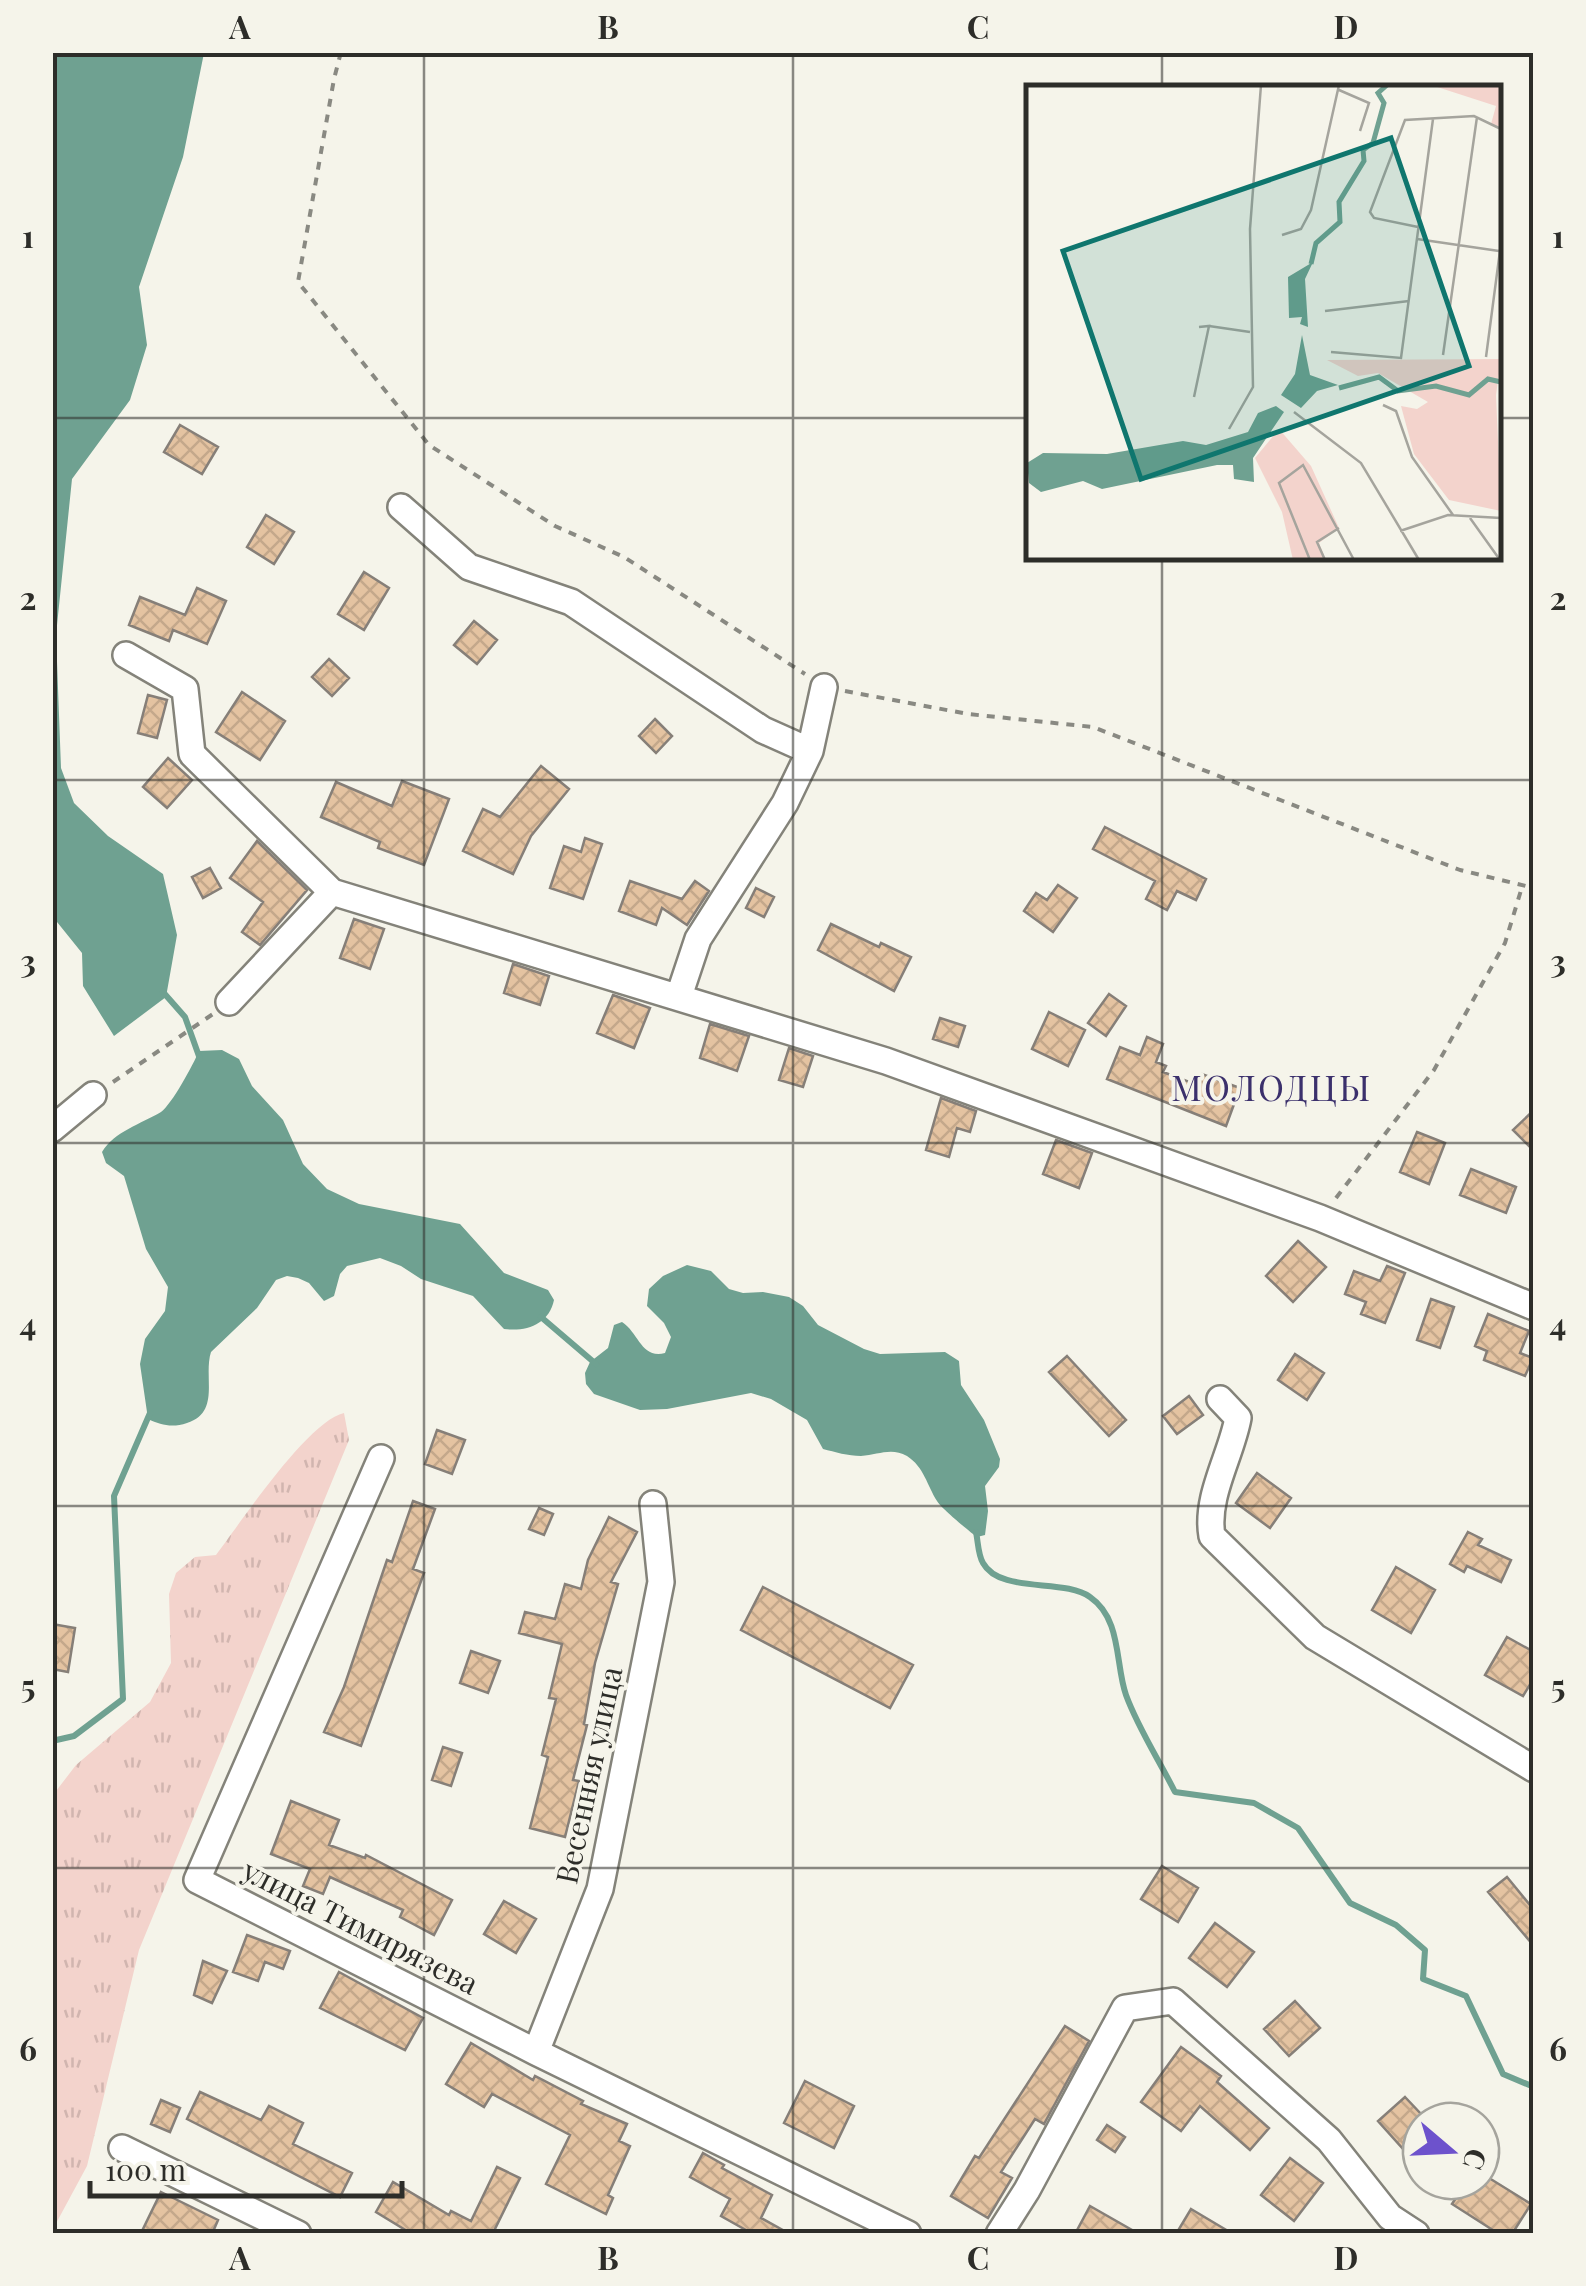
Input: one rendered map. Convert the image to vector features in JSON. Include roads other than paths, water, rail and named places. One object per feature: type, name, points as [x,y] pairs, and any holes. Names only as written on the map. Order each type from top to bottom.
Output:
[{"type":"street","points":[[401,507],[469,568],[571,602],[763,730],[810,751]]},
{"type":"street","points":[[126,655],[185,689],[192,754],[332,892],[886,1062],[1320,1218],[1534,1307]]},
{"type":"street","points":[[679,996],[698,939],[785,803],[810,751],[824,687]]},
{"type":"street","points":[[229,1002],[332,892]]},
{"type":"street","points":[[52,1128],[93,1096]]},
{"type":"street","points":[[1220,1399],[1238,1418],[1208,1516],[1212,1536],[1314,1637],[1534,1768]]},
{"type":"street","name":"улица Тимирязева","points":[[381,1458],[197,1880],[904,2233]]},
{"type":"street","name":"Весенняя улица","points":[[536,2052],[600,1889],[661,1582],[653,1504]]},
{"type":"street","points":[[999,2234],[1126,2008],[1173,2002],[1329,2140],[1390,2217],[1416,2234]]},
{"type":"street","points":[[122,2148],[298,2234]]},
{"type":"water","points":[[52,53],[204,53],[183,157],[139,287],[147,345],[130,400],[72,479],[56,635],[61,768],[74,803],[108,836],[163,874],[177,935],[166,997],[114,1036],[83,986],[82,953],[53,917]]},
{"type":"water","points":[[222,1050],[239,1059],[252,1086],[283,1120],[303,1164],[327,1189],[359,1204],[460,1224],[504,1273],[548,1290],[554,1300],[547,1315],[536,1325],[504,1329],[473,1296],[421,1279],[380,1258],[347,1266],[340,1274],[334,1296],[324,1301],[309,1283],[287,1276],[276,1280],[257,1308],[211,1352],[204,1411],[187,1423],[171,1426],[148,1419],[140,1364],[145,1339],[165,1311],[168,1287],[146,1249],[124,1176],[106,1163],[102,1152],[121,1133],[166,1108],[199,1051]]},
{"type":"water","points":[[687,1265],[711,1271],[729,1289],[789,1297],[803,1306],[818,1325],[864,1349],[880,1354],[945,1352],[959,1361],[961,1385],[984,1420],[1000,1459],[999,1467],[985,1486],[985,1535],[977,1537],[944,1509],[907,1456],[890,1452],[856,1456],[823,1449],[807,1420],[771,1399],[751,1393],[667,1409],[640,1410],[594,1394],[586,1384],[585,1373],[590,1362],[608,1348],[614,1325],[622,1322],[645,1349],[665,1353],[671,1337],[664,1323],[647,1306],[649,1289],[663,1276]]},
{"type":"waterway","points":[[163,992],[185,1017],[200,1059]]},
{"type":"waterway","points":[[541,1317],[596,1364]]},
{"type":"waterway","points":[[52,1741],[74,1736],[123,1699],[114,1496],[150,1413]]},
{"type":"waterway","points":[[976,1532],[981,1560],[991,1573],[1017,1582],[1079,1591],[1100,1606],[1113,1630],[1131,1707],[1175,1792],[1254,1803],[1298,1828],[1350,1903],[1396,1925],[1425,1950],[1423,1979],[1466,1996],[1503,2074],[1534,2087]]},
{"type":"district","name":"МОЛОДЦЫ","points":[[1272,1086]]}]
